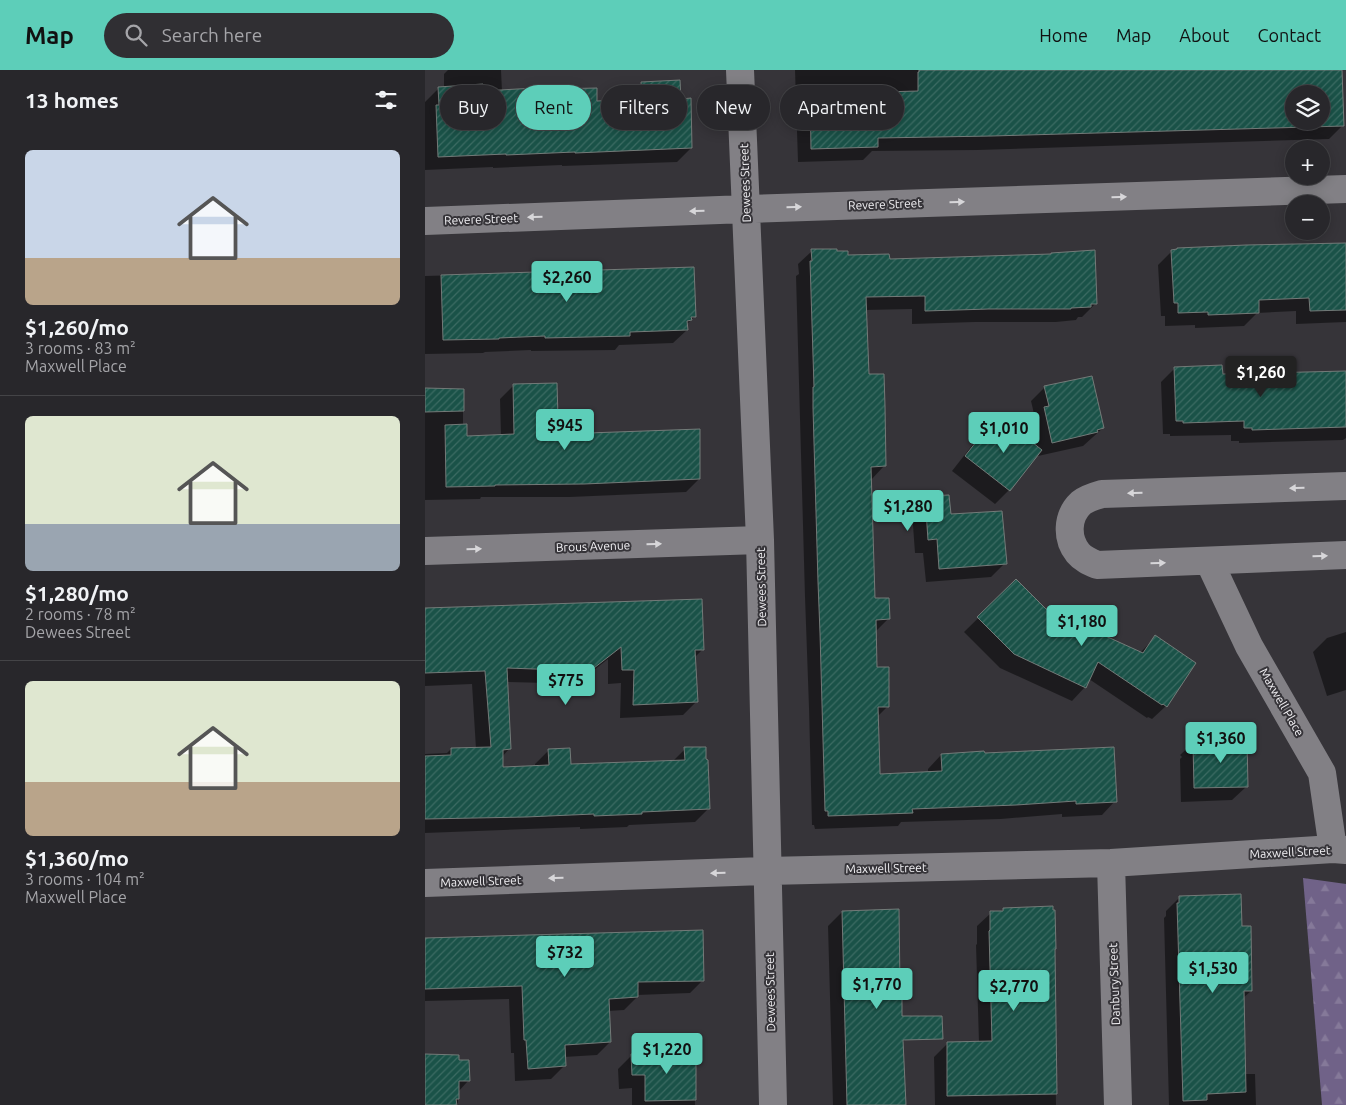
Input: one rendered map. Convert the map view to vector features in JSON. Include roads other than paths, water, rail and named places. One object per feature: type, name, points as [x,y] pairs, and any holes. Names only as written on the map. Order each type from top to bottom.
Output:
[{"type":"street","name":"Dewees Street","points":[[740,70],[760,540],[773,1105]]},
{"type":"street","name":"Revere Street","points":[[425,221],[1346,189]]},
{"type":"street","points":[[1346,486],[1102,494],[1082,502],[1074,511],[1069,533],[1072,544],[1078,554],[1087,561],[1097,564],[1346,556]]},
{"type":"street","name":"Brous Avenue","points":[[425,551],[760,540]]},
{"type":"street","name":"Maxwell Place","points":[[1209,561],[1249,646],[1322,772],[1339,850]]},
{"type":"street","name":"Maxwell Street","points":[[425,883],[767,871],[1111,863],[1339,850]]},
{"type":"street","name":"Danbury Street","points":[[1111,863],[1118,1105]]}]
